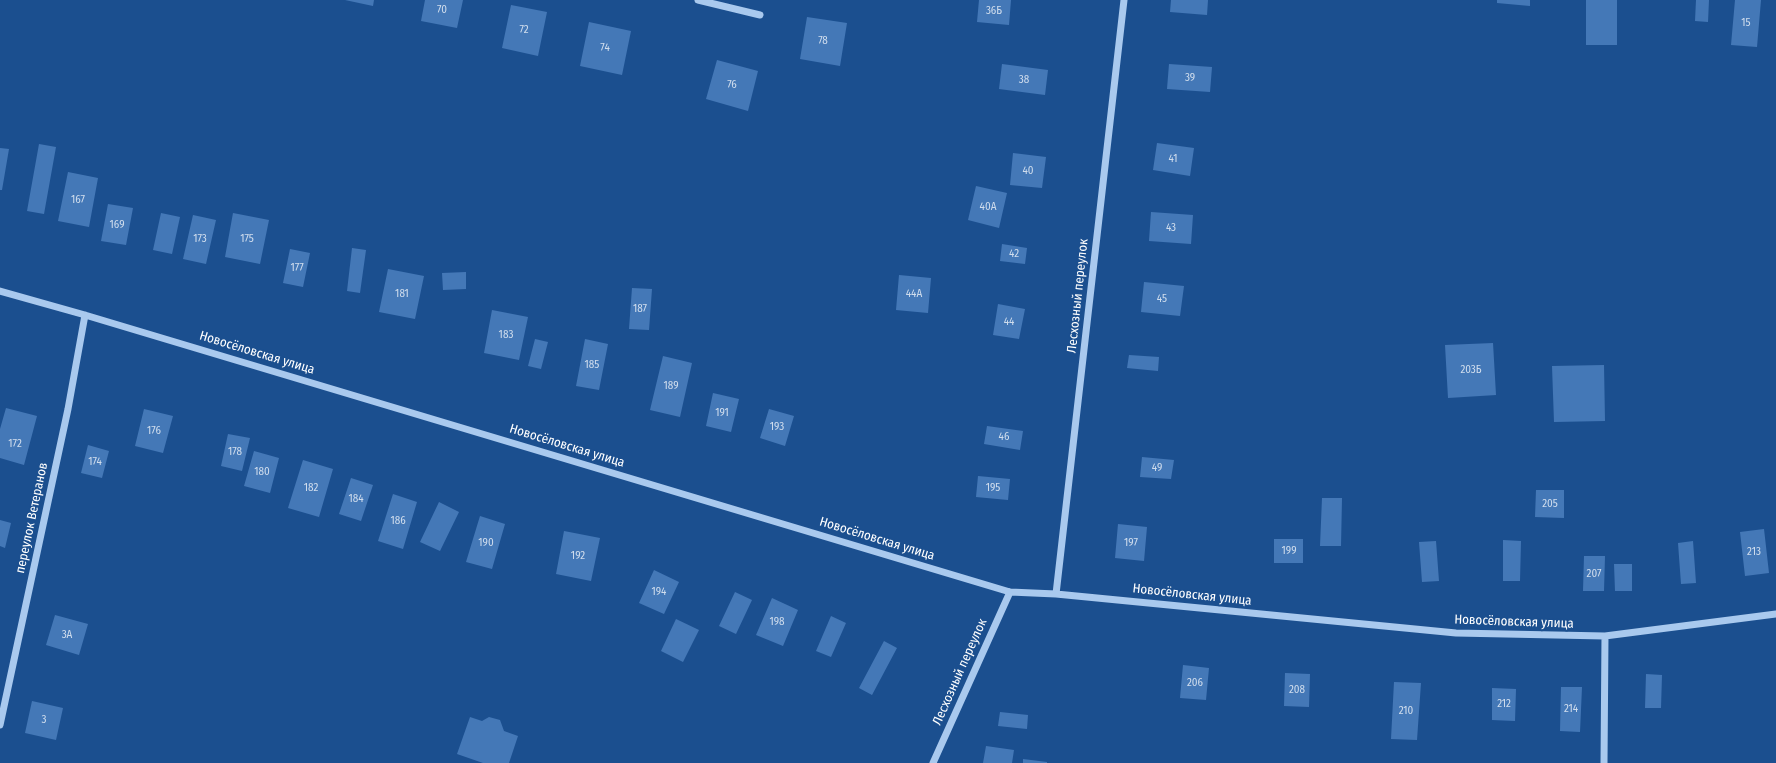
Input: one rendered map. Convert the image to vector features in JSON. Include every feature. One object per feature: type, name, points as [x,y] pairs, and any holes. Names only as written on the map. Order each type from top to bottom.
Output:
[{"type":"street","points":[[698,0],[760,15]]},
{"type":"street","name":"Лесхозный переулок","points":[[1056,594],[1124,0]]},
{"type":"street","name":"Новосёловская улица","points":[[0,292],[85,314],[1010,592],[1056,594],[1456,632],[1605,636],[1776,614]]},
{"type":"street","name":"переулок Ветеранов","points":[[0,725],[68,409],[85,314]]},
{"type":"street","name":"Лесхозный переулок","points":[[933,763],[1010,592]]},
{"type":"street","points":[[1604,763],[1605,636]]},
{"type":"building","points":[[345,0],[374,0],[373,6]]},
{"type":"building","points":[[425,0],[463,0],[457,28],[421,21]]},
{"type":"building","points":[[979,0],[1011,0],[1009,25],[977,22]]},
{"type":"building","points":[[1171,0],[1208,0],[1207,15],[1170,12]]},
{"type":"building","points":[[1497,0],[1530,0],[1530,6],[1497,3]]},
{"type":"building","points":[[1586,0],[1617,0],[1617,45],[1586,45]]},
{"type":"building","points":[[1696,0],[1709,0],[1708,22],[1695,21]]},
{"type":"building","points":[[1735,0],[1761,0],[1757,47],[1731,45]]},
{"type":"building","points":[[511,5],[547,12],[538,56],[502,48]]},
{"type":"building","points":[[807,17],[847,23],[840,66],[800,59]]},
{"type":"building","points":[[589,22],[631,31],[622,75],[580,66]]},
{"type":"building","points":[[717,60],[758,71],[748,111],[706,99]]},
{"type":"building","points":[[1002,64],[1048,70],[1045,95],[999,89]]},
{"type":"building","points":[[1169,64],[1212,67],[1210,92],[1167,89]]},
{"type":"building","points":[[1157,143],[1194,148],[1190,176],[1153,170]]},
{"type":"building","points":[[39,144],[56,147],[44,214],[27,211]]},
{"type":"building","points":[[0,148],[9,149],[2,190],[0,190]]},
{"type":"building","points":[[1013,153],[1046,157],[1042,188],[1010,185]]},
{"type":"building","points":[[68,172],[98,178],[89,227],[58,221]]},
{"type":"building","points":[[976,186],[1007,193],[999,228],[968,220]]},
{"type":"building","points":[[108,204],[133,208],[126,245],[101,241]]},
{"type":"building","points":[[1151,212],[1193,215],[1191,244],[1149,241]]},
{"type":"building","points":[[161,213],[180,217],[172,254],[153,250]]},
{"type":"building","points":[[233,213],[269,220],[260,264],[225,257]]},
{"type":"building","points":[[193,215],[216,220],[206,264],[183,259]]},
{"type":"building","points":[[1002,244],[1027,248],[1025,264],[1000,261]]},
{"type":"building","points":[[352,248],[366,250],[360,293],[347,291]]},
{"type":"building","points":[[290,249],[310,253],[303,287],[283,283]]},
{"type":"building","points":[[388,269],[424,276],[415,319],[379,312]]},
{"type":"building","points":[[466,272],[466,289],[443,290],[442,273]]},
{"type":"building","points":[[899,275],[931,278],[928,313],[896,310]]},
{"type":"building","points":[[1144,282],[1184,286],[1180,316],[1141,312]]},
{"type":"building","points":[[632,288],[652,289],[649,330],[629,329]]},
{"type":"building","points":[[998,304],[1025,309],[1019,339],[993,335]]},
{"type":"building","points":[[492,310],[528,317],[519,360],[484,353]]},
{"type":"building","points":[[535,339],[548,342],[541,369],[528,366]]},
{"type":"building","points":[[585,339],[608,344],[599,390],[576,386]]},
{"type":"building","points":[[1493,343],[1496,395],[1448,398],[1445,345]]},
{"type":"building","points":[[1129,355],[1159,357],[1158,371],[1127,368]]},
{"type":"building","points":[[663,356],[692,363],[680,417],[650,410]]},
{"type":"building","points":[[1604,365],[1605,421],[1554,422],[1552,366]]},
{"type":"building","points":[[713,393],[739,399],[731,432],[706,426]]},
{"type":"building","points":[[6,408],[37,416],[24,465],[0,458],[0,429]]},
{"type":"building","points":[[144,409],[173,416],[163,453],[135,446]]},
{"type":"building","points":[[769,409],[794,416],[785,446],[760,438]]},
{"type":"building","points":[[987,426],[1023,431],[1020,450],[984,444]]},
{"type":"building","points":[[228,434],[250,438],[242,471],[221,466]]},
{"type":"building","points":[[88,445],[109,451],[102,478],[81,473]]},
{"type":"building","points":[[254,451],[279,458],[270,493],[244,486]]},
{"type":"building","points":[[1142,457],[1174,460],[1171,479],[1140,477]]},
{"type":"building","points":[[303,460],[333,469],[319,517],[288,508]]},
{"type":"building","points":[[978,476],[1010,479],[1008,500],[976,497]]},
{"type":"building","points":[[351,478],[373,485],[361,521],[339,514]]},
{"type":"building","points":[[1536,490],[1564,490],[1564,518],[1535,517]]},
{"type":"building","points":[[393,494],[417,502],[403,549],[378,541]]},
{"type":"building","points":[[1322,498],[1342,498],[1341,546],[1320,546]]},
{"type":"building","points":[[439,502],[459,512],[440,551],[420,542]]},
{"type":"building","points":[[480,516],[505,524],[492,569],[466,562]]},
{"type":"building","points":[[0,520],[11,523],[5,548],[0,546]]},
{"type":"building","points":[[1118,524],[1147,527],[1144,561],[1115,558]]},
{"type":"building","points":[[1764,529],[1769,573],[1745,576],[1740,532]]},
{"type":"building","points":[[564,531],[600,538],[591,581],[556,574]]},
{"type":"building","points":[[1274,539],[1303,539],[1303,563],[1274,563]]},
{"type":"building","points":[[1503,540],[1521,541],[1520,581],[1503,581]]},
{"type":"building","points":[[1436,541],[1439,581],[1422,582],[1419,542]]},
{"type":"building","points":[[1693,541],[1696,583],[1681,584],[1678,543]]},
{"type":"building","points":[[1584,556],[1605,556],[1604,591],[1583,591]]},
{"type":"building","points":[[1614,564],[1632,564],[1632,591],[1615,591]]},
{"type":"building","points":[[654,570],[679,582],[664,614],[639,603]]},
{"type":"building","points":[[735,592],[752,600],[736,634],[719,626]]},
{"type":"building","points":[[772,598],[798,610],[783,646],[756,635]]},
{"type":"building","points":[[55,615],[88,624],[79,655],[46,645]]},
{"type":"building","points":[[831,616],[846,623],[831,657],[816,651]]},
{"type":"building","points":[[676,619],[699,630],[683,662],[661,651]]},
{"type":"building","points":[[884,641],[897,648],[872,695],[859,688]]},
{"type":"building","points":[[1183,665],[1209,668],[1206,700],[1180,698]]},
{"type":"building","points":[[1285,673],[1310,674],[1309,707],[1284,706]]},
{"type":"building","points":[[1646,674],[1662,675],[1661,708],[1645,708]]},
{"type":"building","points":[[1394,682],[1421,683],[1417,740],[1391,739]]},
{"type":"building","points":[[1561,687],[1582,687],[1580,732],[1560,731]]},
{"type":"building","points":[[1492,688],[1516,689],[1515,721],[1492,720]]},
{"type":"building","points":[[32,701],[63,708],[56,740],[25,733]]},
{"type":"building","points":[[1000,712],[1028,715],[1027,729],[998,726]]},
{"type":"building","points":[[470,717],[482,721],[489,717],[500,720],[504,731],[518,736],[509,763],[483,763],[457,754]]},
{"type":"building","points":[[986,746],[1014,750],[1012,763],[983,763]]},
{"type":"building","points":[[1023,759],[1047,762],[1047,763],[1023,763]]}]
